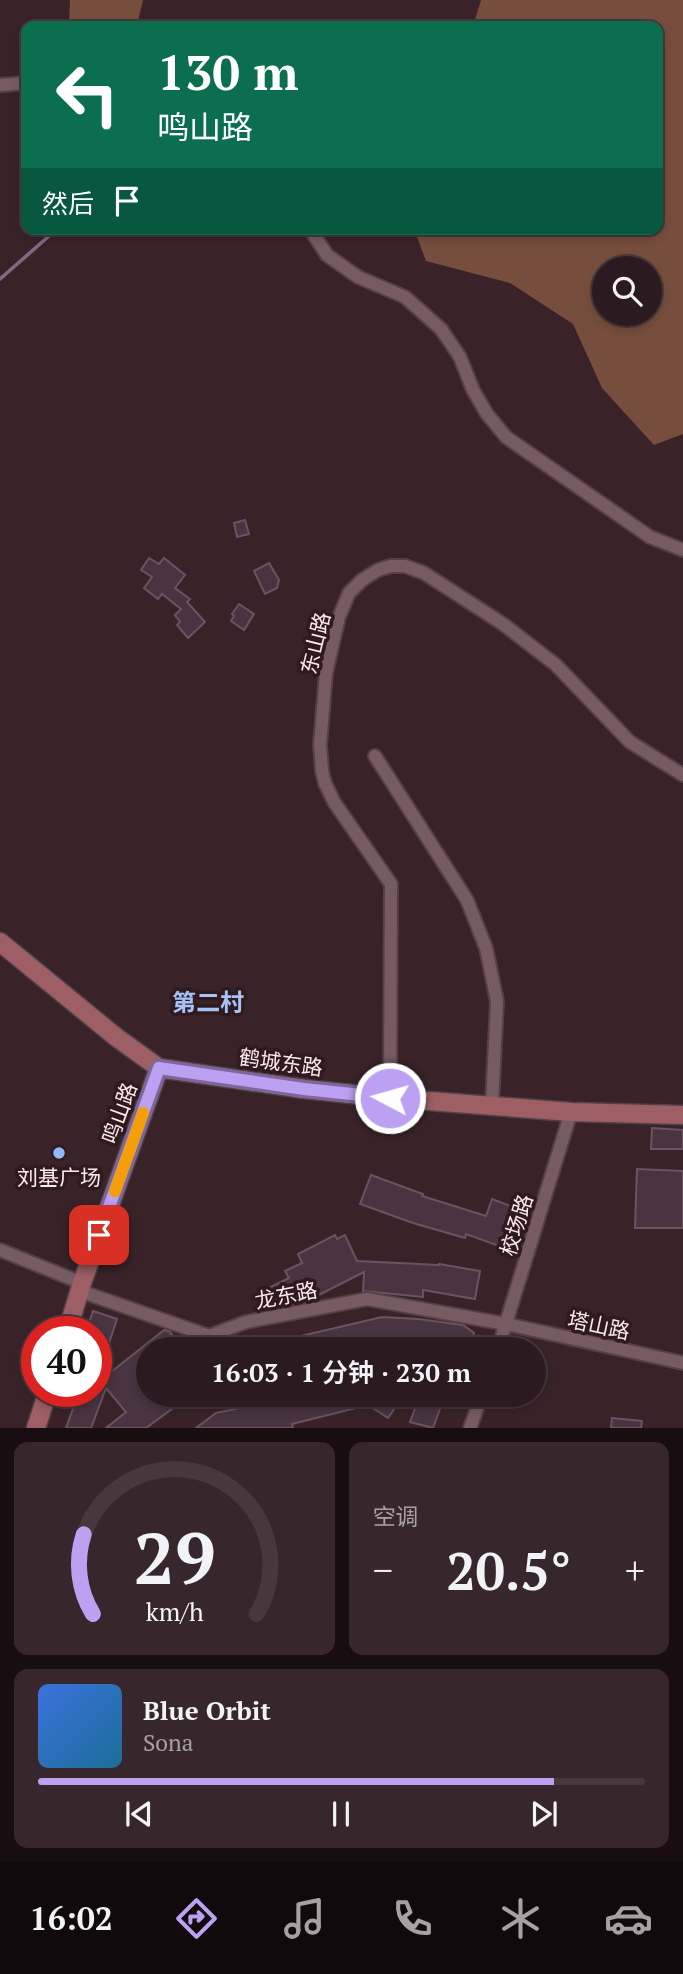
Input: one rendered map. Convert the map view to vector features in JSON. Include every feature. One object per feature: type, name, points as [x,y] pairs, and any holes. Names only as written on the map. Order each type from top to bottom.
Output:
[{"type":"street","points":[[0,85],[21,83]]},
{"type":"street","points":[[314,235],[327,255],[358,277],[405,297],[441,329],[460,357],[473,390],[487,414],[506,438],[650,537],[683,550]]},
{"type":"street","name":"东山路","points":[[390,1098],[391,884],[334,802],[322,771],[320,732],[326,673],[349,593],[362,580],[391,566],[405,566],[424,573],[503,624],[556,664],[630,742],[683,775]]},
{"type":"street","points":[[374,756],[467,900],[486,948],[497,1001],[492,1105]]},
{"type":"street","name":"鹤城东路","points":[[0,942],[116,1037],[159,1068],[304,1089],[390,1098],[571,1112],[683,1115]]},
{"type":"street","name":"鸣山路","points":[[72,1316],[159,1068]]},
{"type":"street","name":"校场路","points":[[502,1337],[571,1112]]},
{"type":"street","name":"龙东路","points":[[0,1250],[81,1287],[209,1336],[246,1322],[367,1299],[506,1324]]},
{"type":"street","name":"塔山路","points":[[506,1324],[683,1363]]},
{"type":"street","points":[[37,1428],[43,1407]]},
{"type":"street","points":[[470,1428],[478,1407]]},
{"type":"shaded area","points":[[70,0],[143,0],[138,21],[69,21]]},
{"type":"shaded area","points":[[481,0],[683,0],[683,434],[654,445],[602,388],[573,324],[510,283],[426,261],[416,235],[663,235],[663,21],[475,21]]},
{"type":"building","points":[[245,520],[249,534],[237,537],[234,523]]},
{"type":"building","points":[[149,558],[159,564],[164,558],[185,575],[175,588],[190,599],[187,602],[205,622],[188,638],[177,625],[180,622],[175,615],[181,609],[162,594],[158,599],[144,588],[152,577],[141,570]]},
{"type":"building","points":[[269,563],[279,580],[277,588],[265,594],[254,571]]},
{"type":"building","points":[[239,604],[254,614],[244,630],[231,621]]},
{"type":"building","points":[[652,1128],[683,1130],[683,1149],[651,1149]]},
{"type":"building","points":[[637,1169],[683,1171],[683,1228],[635,1228]]},
{"type":"building","points":[[371,1175],[423,1194],[422,1196],[486,1216],[492,1199],[516,1208],[502,1247],[466,1234],[465,1238],[413,1223],[360,1204]]},
{"type":"building","points":[[335,1235],[337,1239],[345,1235],[357,1261],[439,1264],[480,1271],[475,1299],[423,1290],[423,1297],[363,1291],[364,1272],[305,1302],[288,1305],[285,1299],[278,1301],[271,1287],[289,1278],[285,1271],[302,1263],[298,1254]]},
{"type":"building","points":[[93,1311],[108,1316],[91,1316]]},
{"type":"building","points":[[112,1317],[117,1319],[112,1334]]},
{"type":"building","points":[[382,1317],[463,1325],[474,1333],[473,1337],[297,1337]]},
{"type":"building","points":[[164,1330],[174,1337],[155,1337]]},
{"type":"building","points":[[136,1352],[136,1407],[175,1407],[146,1428],[106,1428],[126,1412],[112,1395],[112,1371]]},
{"type":"building","points":[[74,1407],[99,1407],[91,1428],[66,1428]]},
{"type":"building","points":[[244,1407],[360,1407],[292,1424],[293,1428],[196,1428],[216,1413]]},
{"type":"building","points":[[371,1407],[396,1407],[388,1418]]},
{"type":"building","points":[[416,1407],[441,1407],[433,1428],[410,1422]]},
{"type":"building","points":[[612,1418],[642,1421],[641,1428],[611,1428]]},
{"type":"waterway","points":[[0,279],[50,235]]},
{"type":"slow traffic","points":[[115,1191],[143,1113]]},
{"type":"place","name":"刘基广场","points":[[59,1153]]},
{"type":"district","name":"第二村","points":[[208,1002]]},
{"type":"route","points":[[99,1235],[159,1068],[304,1089],[390,1098]]}]
